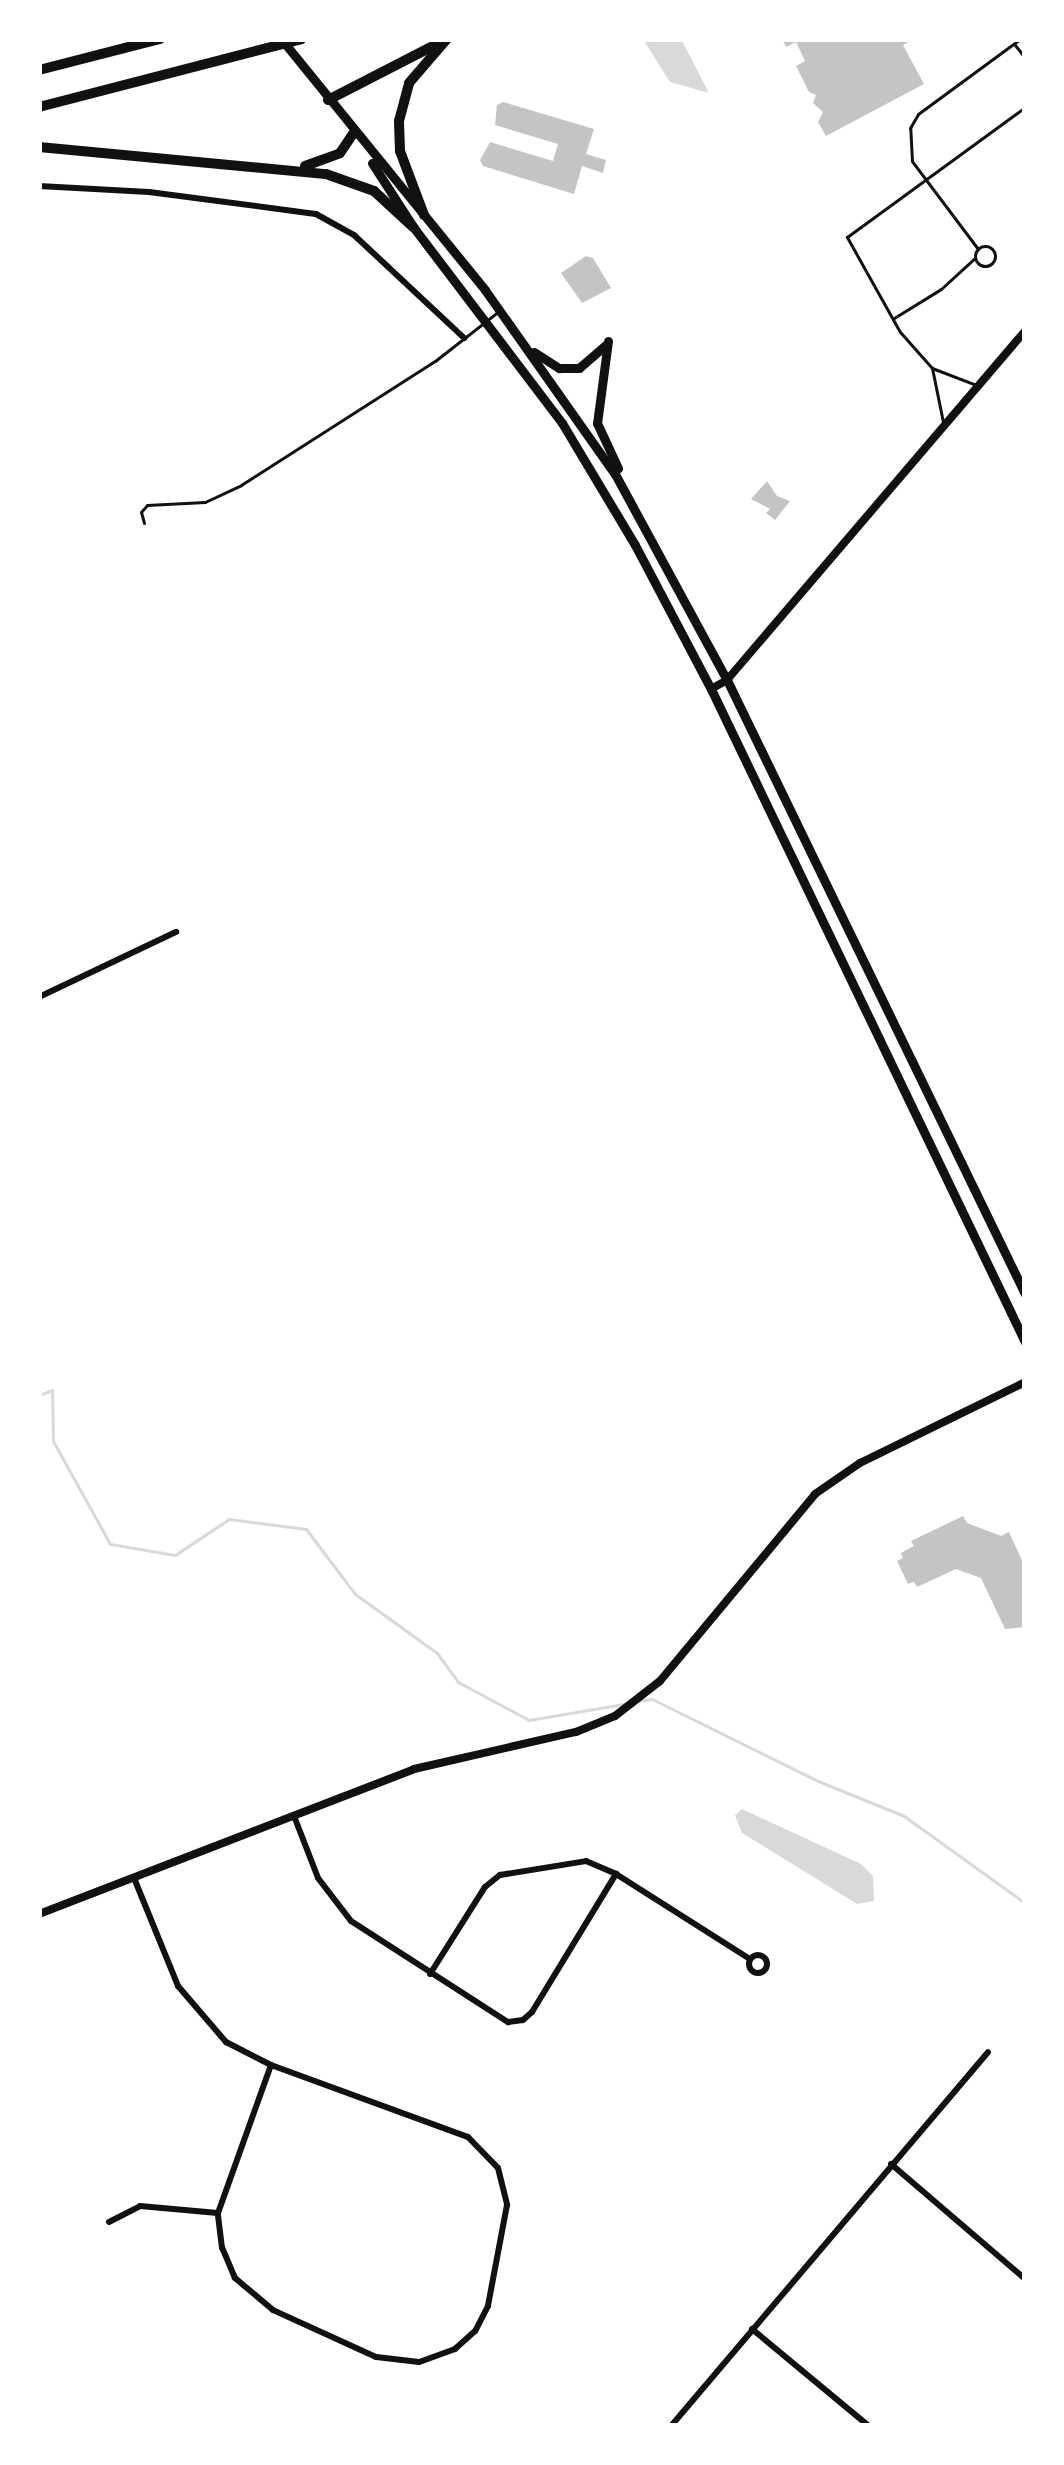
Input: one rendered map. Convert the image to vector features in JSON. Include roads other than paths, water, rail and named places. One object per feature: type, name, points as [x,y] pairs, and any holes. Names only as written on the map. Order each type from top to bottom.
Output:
[{"type":"highway","points":[[39,70],[160,39]]},
{"type":"highway","points":[[281,39],[594,475],[711,689],[1025,1342]]},
{"type":"highway","points":[[39,107],[301,39]]},
{"type":"highway","points":[[328,100],[447,39]]},
{"type":"highway","points":[[424,215],[400,151],[399,122],[409,83],[447,39]]},
{"type":"highway","points":[[353,134],[500,310],[604,458],[654,543],[727,680],[1025,1294]]},
{"type":"highway","points":[[290,168],[331,160],[353,134]]},
{"type":"highway","points":[[39,147],[290,168],[360,184],[384,198],[414,228]]},
{"type":"highway","points":[[525,346],[559,368],[579,368],[608,341],[597,423],[654,543]]},
{"type":"street","points":[[39,186],[149,192],[316,214],[354,235],[464,338]]},
{"type":"street","points":[[711,689],[727,680],[1025,331]]},
{"type":"street","points":[[39,997],[176,932]]},
{"type":"street","points":[[39,1914],[450,1757],[575,1732],[628,1708],[644,1696],[815,1494],[860,1463],[1025,1382]]},
{"type":"street","points":[[294,1816],[331,1899],[369,1936],[508,2022],[523,2020],[616,1874]]},
{"type":"street","points":[[430,1974],[485,1887],[500,1876],[586,1862],[616,1874],[750,1959]]},
{"type":"street","points":[[134,1878],[171,1972],[195,2012],[226,2042],[271,2066],[453,2131],[488,2154],[502,2176],[507,2205],[488,2306],[475,2331],[444,2356],[408,2363],[376,2357],[273,2310],[246,2292],[222,2248],[218,2213],[271,2066]]},
{"type":"street","points":[[671,2426],[988,2052]]},
{"type":"street","points":[[891,2164],[1025,2279]]},
{"type":"street","points":[[109,2222],[140,2206],[218,2213]]},
{"type":"street","points":[[752,2329],[868,2426]]},
{"type":"lane","points":[[978,249],[925,183],[908,143],[918,114],[1017,41],[1025,58]]},
{"type":"lane","points":[[943,426],[943,403],[932,368],[892,319],[847,237],[1025,107]]},
{"type":"lane","points":[[975,258],[985,266],[995,259],[991,247],[978,249]]},
{"type":"lane","points":[[892,319],[940,289],[975,258],[978,249]]},
{"type":"lane","points":[[144,523],[141,512],[147,505],[205,502],[241,485],[500,310]]},
{"type":"lane","points":[[932,368],[978,386]]},
{"type":"waterway","points":[[39,1395],[52,1390],[53,1441],[110,1544],[175,1555],[229,1519],[306,1529],[355,1594],[437,1653],[458,1682],[529,1720],[628,1703]]},
{"type":"waterway","points":[[638,1701],[652,1699],[818,1781],[904,1816],[1025,1903]]}]
